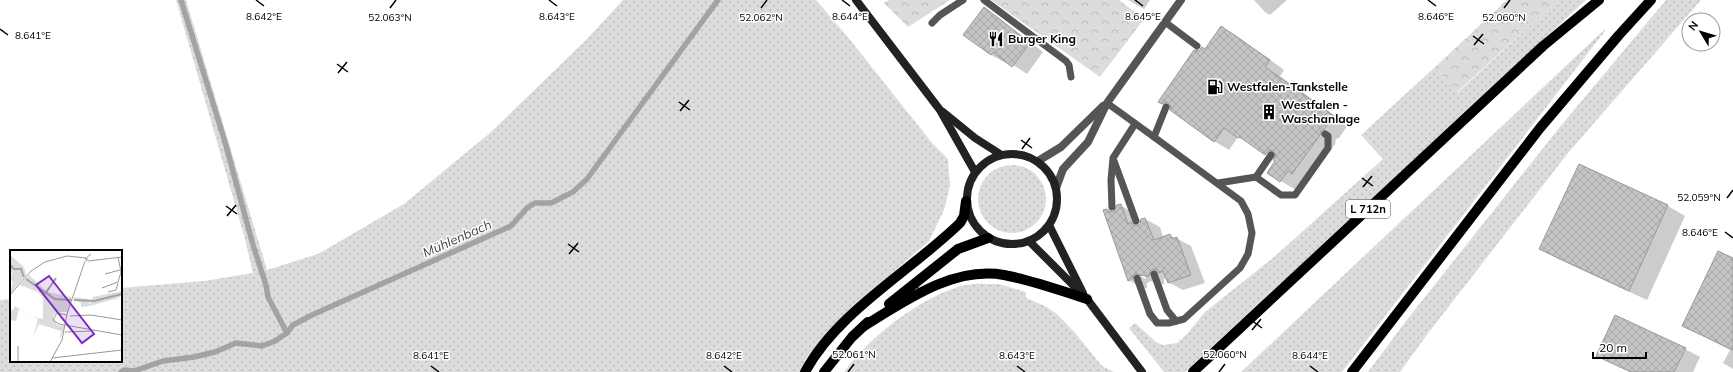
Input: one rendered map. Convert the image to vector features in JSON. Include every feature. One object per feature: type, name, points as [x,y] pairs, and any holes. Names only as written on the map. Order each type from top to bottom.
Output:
[{"type":"main road","points":[[856,0],[940,110],[974,172]]},
{"type":"main road","name":"L 712n","points":[[1193,372],[1543,46],[1599,0]]},
{"type":"main road","points":[[1352,372],[1540,128],[1619,35],[1651,0]]},
{"type":"main road","points":[[940,110],[975,138],[1000,154]]},
{"type":"main road","points":[[806,372],[824,344],[844,322],[960,223],[964,216],[966,201],[969,182],[974,172],[986,161],[1000,154],[1024,155],[1038,161],[1051,176],[1056,188],[1057,205],[1049,225],[1042,233],[1029,241],[1010,244],[996,242],[988,238],[975,226],[970,217],[966,201]]},
{"type":"main road","points":[[1049,225],[1086,299]]},
{"type":"main road","points":[[824,372],[852,337],[958,249],[988,238]]},
{"type":"main road","points":[[1029,241],[1086,299],[1140,369]]},
{"type":"main road","points":[[864,326],[929,288],[954,279],[976,274],[1011,276],[1033,281],[1086,299]]},
{"type":"main road","points":[[1355,372],[1362,360]]},
{"type":"street","points":[[1056,188],[1063,169],[1088,142],[1107,103],[1181,0]]},
{"type":"street","points":[[1038,161],[1061,147],[1107,103]]},
{"type":"lane","points":[[932,23],[940,15],[963,0]]},
{"type":"lane","points":[[984,0],[1066,61],[1069,65],[1071,77]]},
{"type":"lane","points":[[1164,22],[1197,46]]},
{"type":"lane","points":[[1107,103],[1241,201],[1248,214],[1252,233],[1248,254],[1240,268],[1184,319],[1169,323],[1157,323],[1150,314],[1137,278]]},
{"type":"lane","points":[[1154,137],[1166,107]]},
{"type":"lane","points":[[1112,207],[1111,180],[1113,158],[1135,124]]},
{"type":"lane","points":[[1218,183],[1256,177],[1281,195],[1295,195],[1328,148],[1328,136],[1326,134]]},
{"type":"lane","points":[[1256,177],[1271,155]]},
{"type":"lane","points":[[1113,158],[1136,221]]},
{"type":"lane","points":[[1154,274],[1167,310],[1176,321]]},
{"type":"green space","points":[[176,0],[186,0],[267,270],[318,254],[404,204],[491,132],[587,39],[623,0],[816,0],[851,41],[932,143],[948,159],[950,186],[944,210],[929,241],[844,315],[806,358],[800,372],[0,372],[0,300],[10,299],[10,362],[122,362],[122,288],[204,281],[253,273],[245,239]]},
{"type":"green space","points":[[889,0],[950,0],[908,27],[884,3]]},
{"type":"green space","points":[[991,0],[1119,0],[1144,19],[1100,77]]},
{"type":"green space","points":[[1507,0],[1558,0],[1457,92],[1435,67]]},
{"type":"green space","points":[[1558,0],[1586,0],[1185,372],[1164,372],[1129,328],[1135,323],[1156,342],[1163,345],[1177,343],[1186,335],[1205,312],[1273,258],[1383,159],[1361,135],[1435,67],[1458,92]]},
{"type":"green space","points":[[1666,0],[1701,0],[1691,12],[1681,12],[1681,23],[1568,153],[1429,332],[1400,372],[1368,372],[1406,321],[1559,128]]},
{"type":"green space","points":[[1605,29],[1605,31],[1342,372],[1241,372]]},
{"type":"green space","points":[[1012,165],[1025,168],[1036,175],[1043,186],[1046,199],[1043,212],[1036,223],[1025,230],[1012,233],[999,230],[988,223],[981,212],[978,199],[981,186],[988,175],[999,168]]},
{"type":"green space","points":[[999,284],[1026,292],[1026,298],[1045,306],[1057,314],[1076,334],[1102,366],[1114,372],[844,372],[882,332],[898,319],[932,298],[949,290],[965,285]]},
{"type":"building","name":"Burger King","points":[[984,7],[1030,43],[1012,67],[993,52],[991,55],[963,35]]},
{"type":"building","points":[[1221,26],[1270,60],[1265,67],[1334,116],[1321,131],[1320,135],[1292,174],[1288,171],[1280,182],[1267,173],[1275,161],[1273,160],[1276,155],[1273,151],[1269,150],[1265,155],[1240,137],[1238,138],[1224,128],[1214,142],[1170,110],[1171,106],[1168,103],[1165,102],[1162,104],[1158,102],[1194,50],[1199,51],[1202,47],[1205,49]]},
{"type":"building","points":[[1579,164],[1668,205],[1629,291],[1539,249]]},
{"type":"building","points":[[1121,204],[1128,224],[1131,222],[1133,225],[1137,226],[1140,224],[1141,219],[1145,218],[1154,240],[1170,234],[1172,239],[1177,237],[1191,275],[1168,283],[1163,271],[1159,273],[1157,270],[1153,269],[1150,271],[1149,276],[1146,277],[1145,275],[1142,276],[1136,273],[1133,275],[1132,279],[1128,281],[1103,210],[1107,209],[1110,212],[1114,211],[1117,205]]},
{"type":"building","points":[[1718,251],[1733,258],[1733,350],[1682,326]]},
{"type":"building","points":[[1615,315],[1686,348],[1674,372],[1631,372],[1596,356]]},
{"type":"waterway","points":[[181,0],[225,142],[253,245],[266,285],[268,297],[287,333]]},
{"type":"waterway","name":"Mühlenbach","points":[[121,372],[124,370],[134,371],[163,361],[194,357],[215,352],[236,343],[262,346],[275,341],[287,333],[293,325],[312,315],[511,226],[527,208],[535,203],[551,203],[573,192],[587,179],[718,0]]},
{"type":"place","name":"Burger King","points":[[996,39]]},
{"type":"place","name":"Westfalen-Tankstelle","points":[[1215,87]]},
{"type":"place","name":"Westfalen - Waschanlage","points":[[1269,112]]}]
